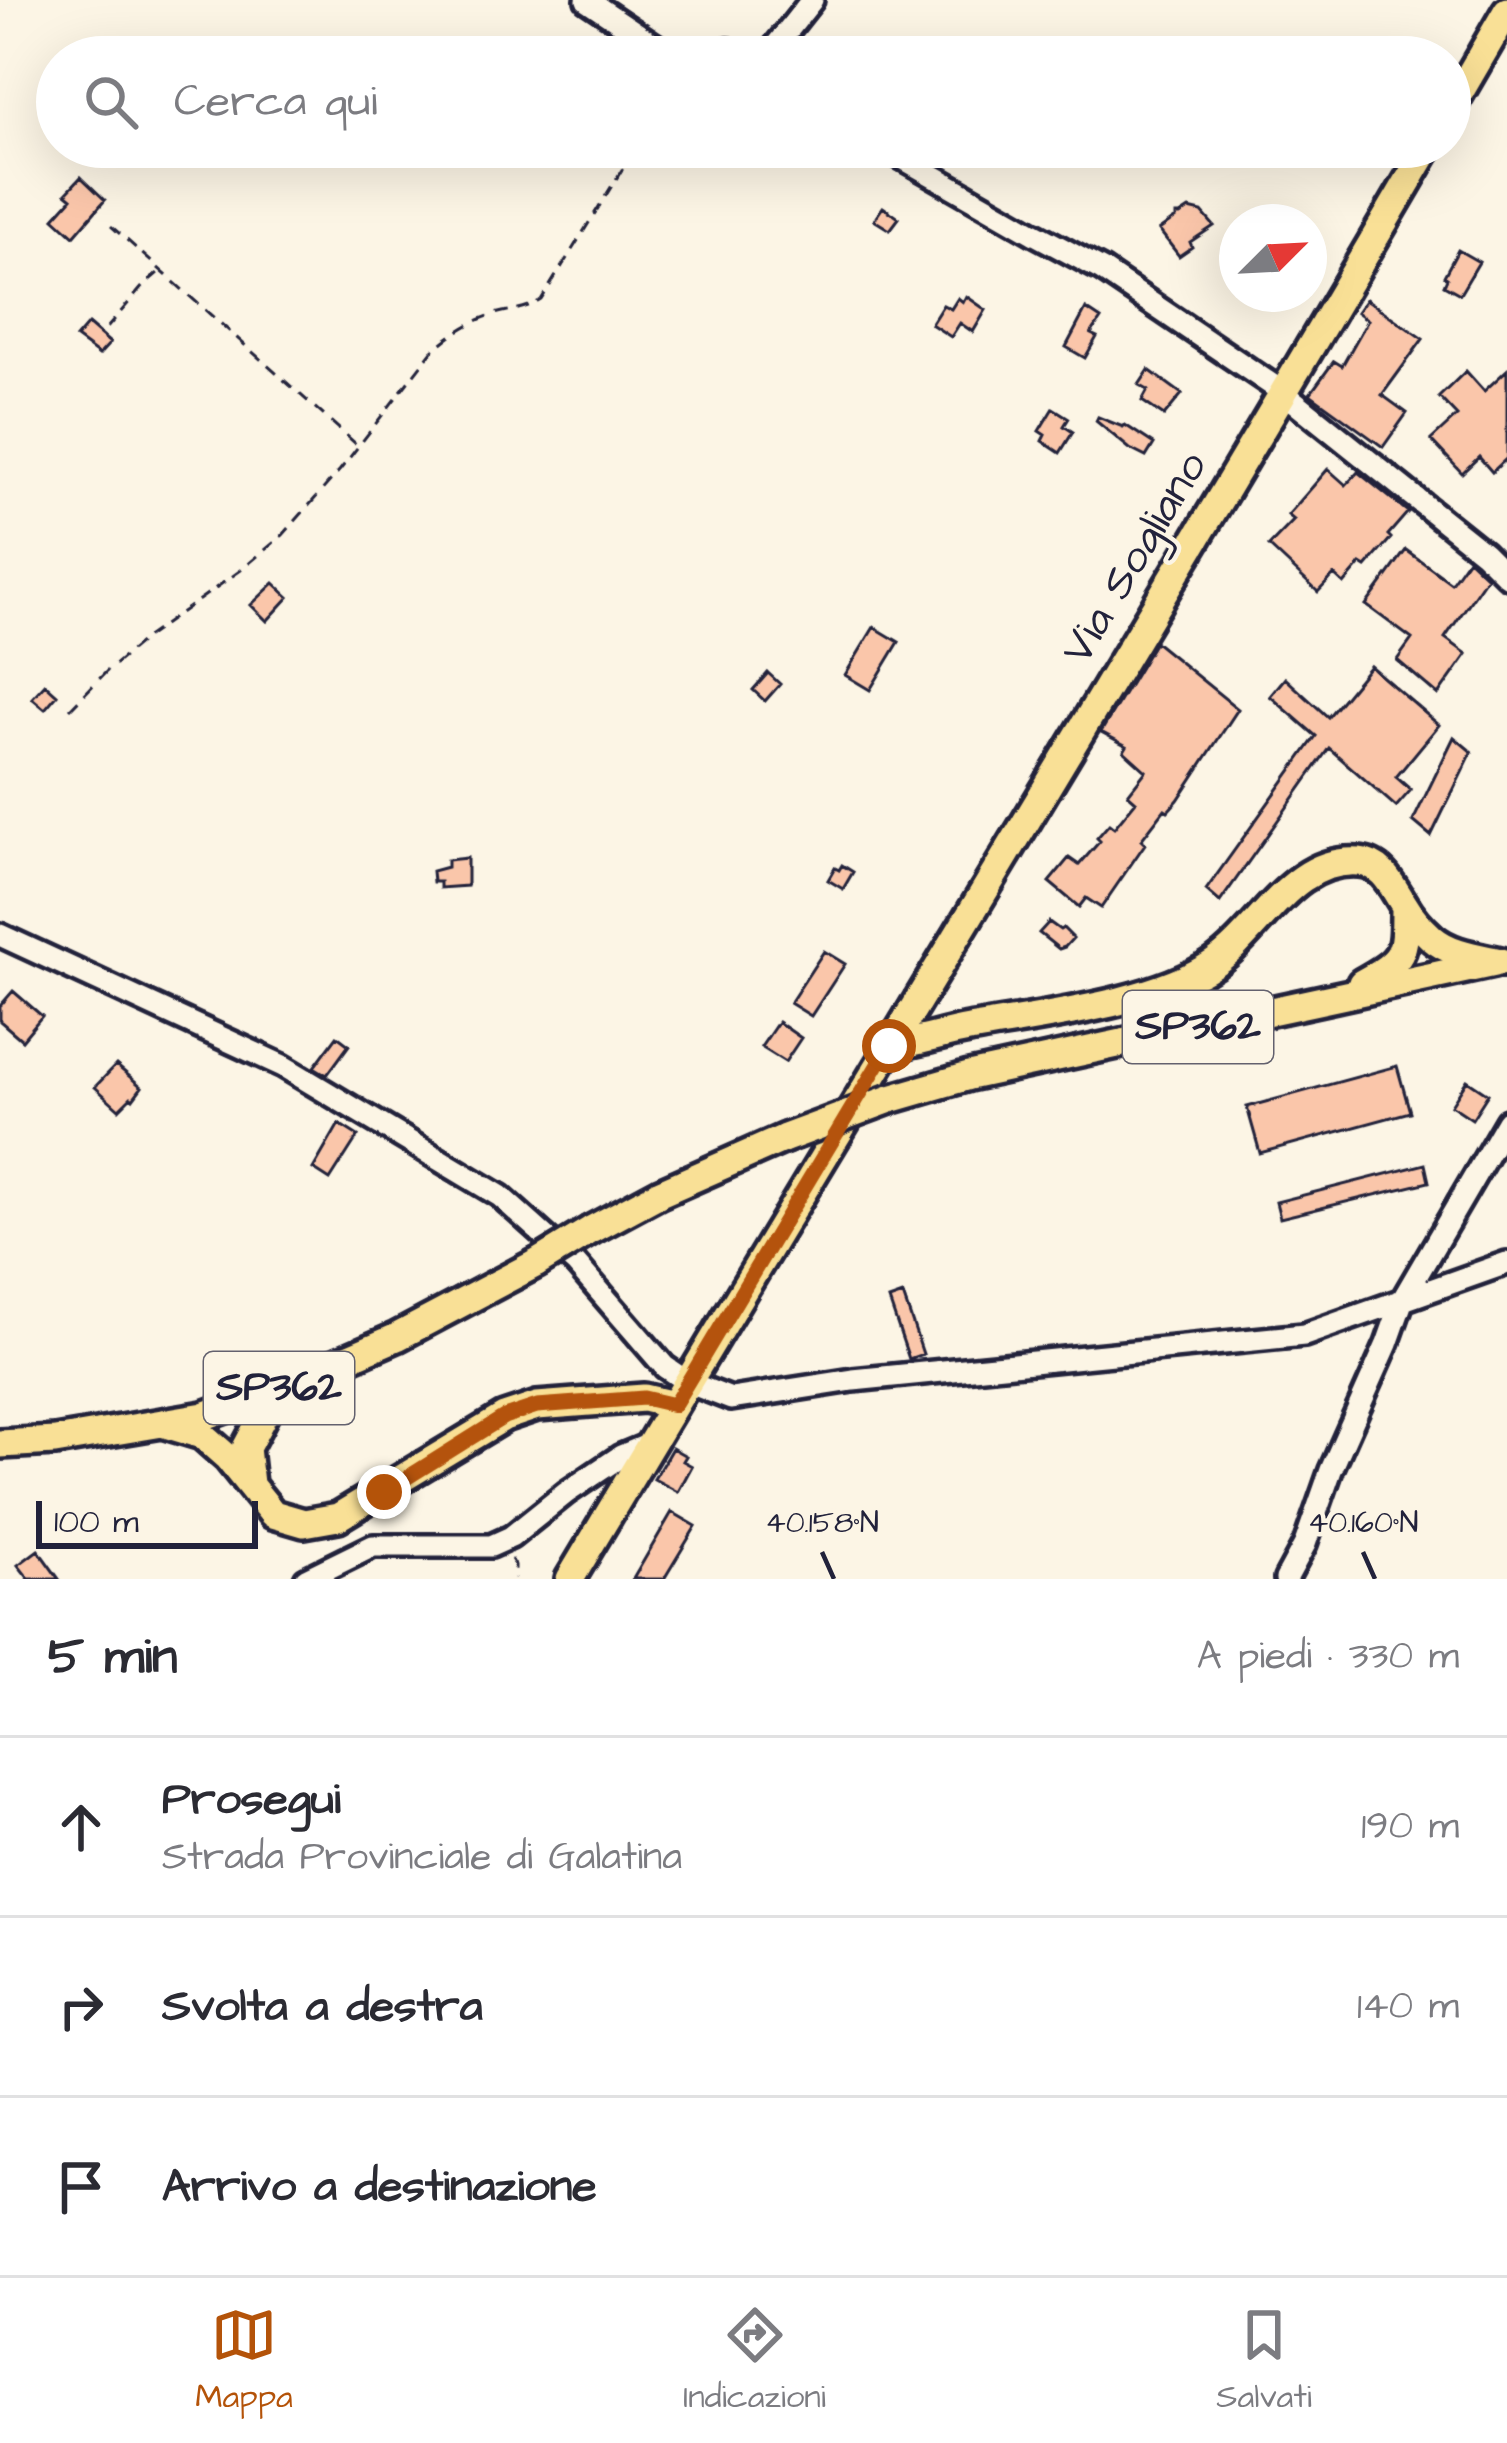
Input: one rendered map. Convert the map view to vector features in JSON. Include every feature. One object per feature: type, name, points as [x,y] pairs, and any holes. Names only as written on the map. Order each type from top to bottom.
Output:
[{"type":"main road","points":[[1471,73],[1507,11]]},
{"type":"main road","name":"Via Sogliano","points":[[570,1579],[1416,168]]},
{"type":"main road","points":[[889,1046],[1107,1004],[1184,980],[1216,962],[1295,883],[1330,863],[1365,862],[1389,878],[1405,907],[1435,941],[1504,961]]},
{"type":"main road","points":[[1337,997],[1390,968],[1405,947],[1405,907]]},
{"type":"main road","name":"SP362","points":[[0,1444],[55,1441],[204,1416],[287,1384],[397,1337],[661,1193],[785,1138],[890,1099],[968,1076],[1504,961]]},
{"type":"main road","points":[[909,1010],[957,1031]]},
{"type":"main road","points":[[250,1488],[246,1448],[266,1410],[287,1384]]},
{"type":"main road","points":[[162,1423],[202,1436],[228,1458],[273,1514],[304,1523],[338,1517],[504,1417],[537,1406],[610,1401],[667,1415]]},
{"type":"street","points":[[587,0],[641,36]]},
{"type":"street","points":[[784,36],[812,0]]},
{"type":"street","points":[[920,168],[1102,270],[1284,393],[1507,576]]},
{"type":"street","points":[[0,935],[283,1066],[500,1196],[576,1264],[665,1366],[667,1415]]},
{"type":"street","points":[[1286,1579],[1305,1544],[1403,1299],[1507,1121]]},
{"type":"street","points":[[306,1579],[373,1546],[491,1546],[511,1537],[621,1456],[667,1415],[731,1399],[877,1378],[1304,1335],[1507,1263]]},
{"type":"path","points":[[70,709],[148,636],[283,535],[432,351],[451,334],[541,300],[623,168]]},
{"type":"path","points":[[111,226],[358,447]]},
{"type":"path","points":[[107,328],[160,272]]},
{"type":"building","points":[[81,177],[105,200],[74,236],[54,218],[72,198],[66,193]]},
{"type":"building","points":[[883,207],[899,218],[890,230],[874,220]]},
{"type":"building","points":[[1189,209],[1202,212],[1214,226],[1179,256],[1159,230]]},
{"type":"building","points":[[1458,250],[1479,262],[1460,294],[1444,285]]},
{"type":"building","points":[[966,296],[986,310],[973,332],[960,323],[951,337],[931,324],[943,305],[951,309],[958,298],[963,302]]},
{"type":"building","points":[[1366,299],[1423,339],[1382,395],[1407,413],[1383,447],[1310,394],[1334,361],[1342,366],[1368,320],[1357,312]]},
{"type":"building","points":[[1086,309],[1101,319],[1085,358],[1066,347]]},
{"type":"building","points":[[88,324],[110,343],[99,355],[76,338]]},
{"type":"building","points":[[1149,370],[1182,394],[1164,416],[1142,401],[1148,390],[1139,385]]},
{"type":"building","points":[[1507,370],[1507,458],[1492,472],[1479,457],[1462,473],[1431,440],[1457,416],[1439,397],[1466,371],[1484,391]]},
{"type":"building","points":[[1053,408],[1069,418],[1064,426],[1073,432],[1060,453],[1042,441],[1045,435],[1039,431]]},
{"type":"building","points":[[1098,417],[1125,425],[1154,444],[1146,457],[1096,421]]},
{"type":"building","points":[[1328,469],[1346,485],[1358,472],[1408,512],[1366,567],[1361,564],[1344,584],[1334,575],[1318,592],[1269,546],[1294,520],[1288,515]]},
{"type":"building","points":[[1406,550],[1451,583],[1468,559],[1487,577],[1445,638],[1467,654],[1438,695],[1397,660],[1412,639],[1366,605]]},
{"type":"building","points":[[274,583],[289,597],[267,621],[251,605]]},
{"type":"building","points":[[874,627],[899,642],[870,690],[845,675]]},
{"type":"building","points":[[1155,642],[1238,709],[1178,800],[1141,840],[1145,844],[1101,908],[1086,898],[1079,907],[1049,882],[1069,858],[1079,865],[1109,824],[1114,828],[1136,801],[1128,794],[1146,771],[1124,751],[1127,746],[1101,732]]},
{"type":"building","points":[[1370,666],[1439,725],[1396,777],[1411,790],[1396,807],[1329,748],[1220,902],[1206,890],[1316,736],[1270,696],[1285,678],[1328,717]]},
{"type":"building","points":[[768,673],[780,684],[765,701],[753,690]]},
{"type":"building","points":[[45,684],[57,695],[45,709],[32,698]]},
{"type":"building","points":[[1454,737],[1472,752],[1431,836],[1413,821]]},
{"type":"building","points":[[467,858],[467,886],[440,888],[440,882],[433,882],[432,871],[447,867],[447,860]]},
{"type":"building","points":[[842,865],[853,872],[843,889],[828,880]]},
{"type":"building","points":[[1049,922],[1073,938],[1065,947],[1059,949],[1039,933]]},
{"type":"building","points":[[824,951],[845,964],[811,1016],[790,1003]]},
{"type":"building","points":[[13,991],[42,1016],[22,1040],[0,1021],[0,1006]]},
{"type":"building","points":[[778,1022],[801,1038],[785,1062],[761,1047]]},
{"type":"building","points":[[337,1036],[349,1045],[327,1075],[314,1067]]},
{"type":"building","points":[[116,1065],[142,1087],[119,1109],[95,1087]]},
{"type":"building","points":[[1397,1066],[1410,1112],[1260,1153],[1247,1107]]},
{"type":"building","points":[[1467,1080],[1488,1094],[1472,1119],[1451,1105]]},
{"type":"building","points":[[339,1124],[358,1136],[330,1180],[313,1169]]},
{"type":"building","points":[[1425,1164],[1429,1182],[1280,1218],[1276,1202]]},
{"type":"building","points":[[903,1295],[923,1354],[909,1359],[889,1300]]},
{"type":"building","points":[[672,1448],[692,1466],[678,1492],[654,1479]]},
{"type":"building","points":[[672,1512],[696,1526],[664,1579],[633,1579]]},
{"type":"building","points":[[38,1550],[59,1579],[29,1579],[18,1565]]},
{"type":"route","points":[[384,1492],[470,1436],[537,1406],[644,1398],[674,1405],[889,1046]]}]
